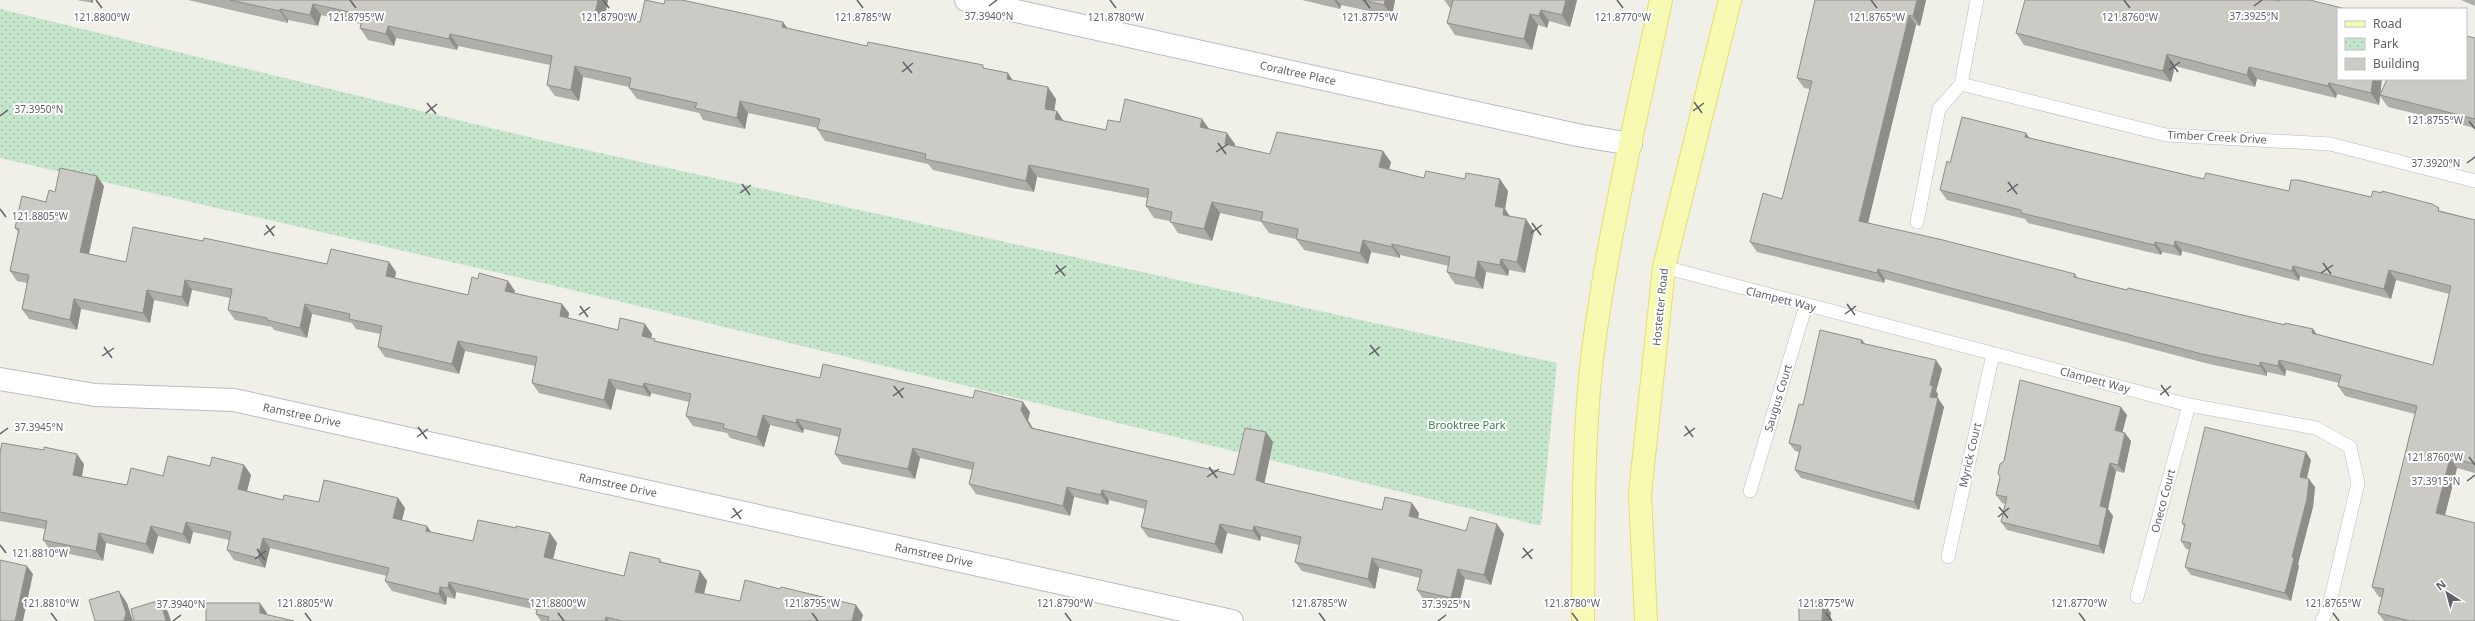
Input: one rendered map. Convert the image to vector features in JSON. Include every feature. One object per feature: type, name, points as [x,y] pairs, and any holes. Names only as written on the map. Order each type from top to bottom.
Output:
[{"type":"main road","points":[[1583,621],[1585,481],[1592,360],[1607,260],[1661,0]]},
{"type":"main road","name":"Hostetter Road","points":[[1646,621],[1640,494],[1664,268],[1730,0]]},
{"type":"street","name":"Coraltree Place","points":[[966,0],[1577,135],[1631,144]]},
{"type":"street","name":"Ramstree Drive","points":[[0,379],[95,394],[234,400],[1232,621]]},
{"type":"lane","points":[[1917,222],[1939,109],[1961,84],[1977,0]]},
{"type":"lane","name":"Timber Creek Drive","points":[[1961,84],[2166,135],[2330,144],[2475,181]]},
{"type":"lane","name":"Clampett Way","points":[[1664,268],[2189,405],[2316,428],[2350,447],[2358,483],[2329,606],[2322,621]]},
{"type":"lane","name":"Saugus Court","points":[[1750,491],[1806,305]]},
{"type":"lane","name":"Myrick Court","points":[[1948,557],[1993,354]]},
{"type":"lane","name":"Oneco Court","points":[[2137,597],[2189,405]]},
{"type":"green space","name":"Brooktree Park","points":[[0,9],[541,140],[1557,363],[1541,526],[560,287],[0,158]]},
{"type":"building","points":[[230,0],[598,0],[595,13],[640,22],[645,0],[664,4],[665,0],[682,0],[783,22],[782,27],[867,46],[868,42],[983,65],[983,68],[1008,73],[1007,79],[1048,87],[1045,109],[1057,111],[1055,119],[1106,130],[1108,120],[1120,122],[1125,99],[1202,119],[1200,127],[1227,133],[1225,144],[1270,154],[1277,132],[1383,151],[1379,167],[1424,178],[1426,171],[1465,179],[1466,173],[1500,179],[1495,206],[1504,208],[1503,215],[1526,219],[1517,262],[1501,259],[1500,265],[1478,261],[1475,278],[1447,272],[1450,257],[1392,244],[1392,247],[1363,240],[1360,253],[1296,239],[1298,229],[1261,221],[1263,212],[1212,202],[1204,229],[1170,222],[1172,212],[1146,206],[1149,189],[1029,165],[1026,181],[925,159],[926,154],[817,129],[820,119],[740,101],[737,118],[695,108],[697,103],[629,88],[631,78],[575,66],[571,90],[547,85],[552,56],[450,34],[449,39],[388,26],[386,34],[360,28],[363,15],[313,4],[310,15],[280,9],[280,11]]},
{"type":"building","points":[[1362,0],[1385,0],[1384,5]]},
{"type":"building","points":[[1453,0],[1566,0],[1562,15],[1541,10],[1539,16],[1530,14],[1524,39],[1447,23]]},
{"type":"building","points":[[1815,0],[1917,0],[1913,16],[1909,15],[1859,221],[1943,240],[2075,274],[2074,277],[2127,290],[2128,288],[2285,325],[2285,323],[2313,329],[2312,333],[2433,365],[2451,286],[2389,270],[2384,289],[2293,266],[2292,271],[2175,241],[2174,246],[2155,242],[2154,245],[2021,213],[2021,210],[1940,190],[1947,161],[1950,163],[1962,117],[2026,133],[2025,137],[2204,179],[2206,173],[2289,191],[2291,180],[2298,180],[2371,197],[2373,191],[2382,193],[2382,191],[2432,204],[2439,208],[2438,211],[2475,220],[2475,464],[2450,458],[2436,513],[2475,523],[2475,621],[2410,621],[2378,613],[2384,589],[2372,587],[2417,406],[2338,386],[2341,375],[2279,360],[2278,366],[2260,362],[2260,366],[2202,354],[1878,269],[1877,273],[1750,242],[1763,193],[1782,199],[1812,81],[1797,78]]},
{"type":"building","points":[[2025,0],[2310,0],[2342,8],[2337,8],[2337,80],[2373,80],[2371,93],[2329,83],[2328,86],[2249,67],[2247,75],[2167,54],[2163,71],[2016,33]]},
{"type":"building","points":[[2467,36],[2475,38],[2475,119],[2380,95],[2387,80],[2467,80]]},
{"type":"building","points":[[60,168],[97,176],[80,252],[126,262],[133,227],[203,241],[204,238],[327,264],[331,249],[389,262],[386,276],[468,295],[472,277],[478,279],[479,273],[508,281],[505,291],[562,304],[560,316],[618,330],[620,318],[645,324],[642,336],[655,339],[654,341],[820,378],[823,364],[973,398],[975,390],[1023,402],[1021,410],[1031,428],[1234,475],[1245,428],[1266,432],[1256,480],[1382,510],[1385,497],[1412,503],[1409,516],[1466,531],[1470,517],[1497,524],[1484,575],[1458,569],[1451,598],[1417,590],[1422,570],[1372,558],[1368,579],[1295,562],[1301,537],[1254,526],[1253,531],[1220,524],[1215,544],[1141,527],[1147,501],[1102,490],[1101,495],[1067,487],[1063,506],[969,484],[974,463],[913,448],[908,469],[835,454],[841,429],[797,419],[796,423],[763,415],[757,437],[723,428],[724,424],[686,416],[691,394],[644,383],[643,387],[609,379],[604,400],[532,383],[537,357],[458,341],[452,364],[378,347],[382,326],[349,319],[350,314],[305,304],[300,328],[267,320],[267,318],[228,310],[232,289],[185,280],[182,297],[147,290],[143,313],[74,299],[70,320],[22,309],[29,275],[10,271],[19,229],[15,228],[22,196],[46,202],[49,190],[55,192]]},
{"type":"building","points":[[1820,330],[1862,340],[1861,343],[1936,360],[1930,385],[1933,386],[1930,397],[1938,398],[1914,502],[1795,470],[1801,446],[1789,443],[1799,404],[1803,405]]},
{"type":"building","points":[[2020,380],[2121,407],[2115,430],[2125,433],[2118,465],[2110,463],[2100,506],[2107,508],[2099,546],[2001,522],[2007,497],[1996,495],[2000,477],[1998,473],[2000,464],[2004,461]]},
{"type":"building","points":[[2205,427],[2306,452],[2300,477],[2309,479],[2307,499],[2292,557],[2294,558],[2285,593],[2185,567],[2191,543],[2181,541],[2185,524],[2182,523]]},
{"type":"building","points":[[2,443],[44,450],[44,447],[77,454],[73,475],[127,485],[131,468],[163,476],[168,456],[210,466],[212,457],[244,465],[238,489],[283,500],[284,495],[319,502],[324,480],[398,498],[393,518],[427,526],[426,531],[473,541],[478,520],[516,528],[516,526],[550,533],[544,557],[624,576],[630,552],[660,559],[659,562],[700,571],[695,592],[740,601],[745,580],[856,605],[852,621],[622,621],[606,617],[605,621],[548,621],[549,617],[536,614],[539,602],[449,582],[448,588],[440,587],[439,594],[385,581],[389,568],[263,538],[258,558],[227,550],[231,532],[186,522],[183,534],[151,526],[146,544],[99,533],[96,551],[43,540],[47,521],[0,512],[0,452]]},
{"type":"building","points":[[0,560],[27,566],[15,621],[0,621]]},
{"type":"building","points":[[119,591],[126,613],[124,621],[95,621],[89,600]]},
{"type":"building","points":[[160,600],[166,621],[134,621],[131,609]]},
{"type":"building","points":[[1799,601],[1823,601],[1822,621],[1799,621]]},
{"type":"building","points":[[206,603],[260,603],[260,613],[294,621],[206,621]]}]
